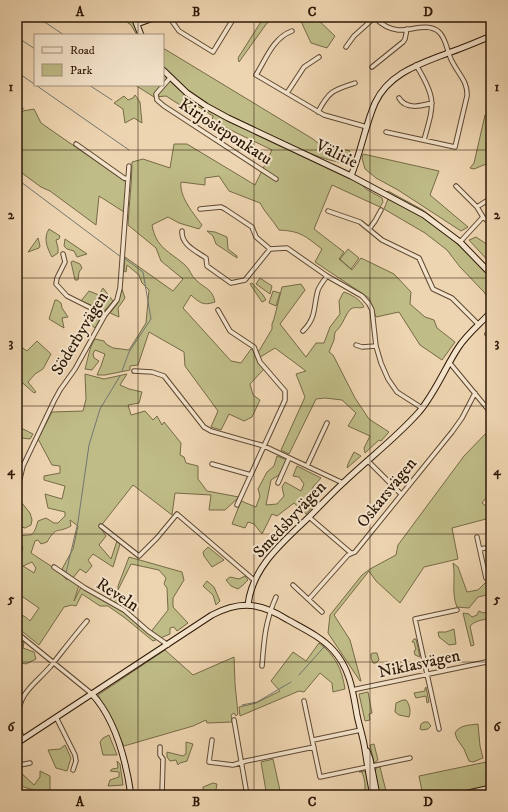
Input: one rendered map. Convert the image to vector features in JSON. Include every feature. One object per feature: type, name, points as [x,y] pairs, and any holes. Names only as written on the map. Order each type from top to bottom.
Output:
[{"type":"main road","points":[[134,17],[141,34]]},
{"type":"main road","points":[[137,24],[156,17]]},
{"type":"main road","points":[[351,176],[375,103],[386,87],[402,73],[416,66],[491,36]]},
{"type":"main road","name":"Välitie","points":[[164,71],[187,93],[218,113],[351,176],[412,208],[440,226],[460,242],[491,274]]},
{"type":"main road","name":"Smedsbyvägen","points":[[248,605],[249,594],[254,580],[267,560],[343,483],[394,438],[422,408],[460,346],[478,324],[491,313]]},
{"type":"main road","points":[[17,743],[218,612],[229,607],[248,605],[270,610],[321,640],[333,650],[344,666],[352,690],[377,795]]},
{"type":"main road","points":[[92,694],[104,710],[123,753],[131,795]]},
{"type":"main road","points":[[371,766],[373,795]]},
{"type":"main road","points":[[459,795],[491,788]]},
{"type":"street","points":[[169,17],[179,31],[213,52],[232,21],[225,17]]},
{"type":"street","points":[[346,48],[354,36],[374,17],[385,26],[397,30],[429,27],[440,32],[452,62],[466,83],[468,88],[467,96],[455,147],[386,132]]},
{"type":"street","points":[[372,67],[403,42],[407,29]]},
{"type":"street","points":[[292,32],[281,36],[276,41],[256,75],[324,115],[367,127]]},
{"type":"street","points":[[287,93],[304,67],[319,57]]},
{"type":"street","points":[[416,66],[432,95],[432,109],[424,140]]},
{"type":"street","name":"Kirjosieponkatu","points":[[164,85],[170,78]]},
{"type":"street","points":[[318,112],[322,103],[337,88],[355,83]]},
{"type":"street","name":"Kirjosieponkatu","points":[[163,86],[156,94],[157,100],[164,106],[276,179]]},
{"type":"street","points":[[399,98],[401,102],[413,106],[432,103]]},
{"type":"street","points":[[76,144],[124,178],[128,179]]},
{"type":"street","name":"Söderbyvägen","points":[[17,491],[23,466],[57,395],[75,369],[105,315],[117,300],[120,288],[129,166]]},
{"type":"street","points":[[456,186],[477,207],[483,217],[491,224]]},
{"type":"street","points":[[477,207],[491,198]]},
{"type":"street","points":[[200,209],[225,209],[252,228],[256,237],[270,249],[287,248],[327,276],[358,294],[369,304],[373,315],[376,346],[388,379],[398,392],[422,408]]},
{"type":"street","points":[[369,229],[382,210]]},
{"type":"street","points":[[328,211],[360,222],[382,240],[419,258],[433,288],[452,298],[478,324]]},
{"type":"street","points":[[460,242],[483,217]]},
{"type":"street","points":[[182,231],[182,238],[185,243],[206,258],[207,266],[231,283],[244,280],[270,249]]},
{"type":"street","points":[[63,254],[65,262],[57,278],[56,284],[71,299],[105,315]]},
{"type":"street","points":[[303,331],[311,323],[316,308],[318,289],[327,276]]},
{"type":"street","points":[[218,310],[230,330],[254,347],[260,362],[285,391],[285,400],[237,505]]},
{"type":"street","points":[[487,334],[491,338]]},
{"type":"street","points":[[356,345],[362,347],[376,346]]},
{"type":"street","points":[[449,362],[491,413]]},
{"type":"street","points":[[134,371],[149,371],[164,376],[196,418],[204,427],[211,431],[264,446],[343,483]]},
{"type":"street","name":"Oskarsvägen","points":[[309,599],[348,555],[355,552],[452,432],[462,418],[475,393]]},
{"type":"street","points":[[307,466],[327,423]]},
{"type":"street","points":[[278,483],[289,458]]},
{"type":"street","points":[[368,461],[401,494]]},
{"type":"street","points":[[212,464],[251,475]]},
{"type":"street","points":[[17,476],[21,479]]},
{"type":"street","points":[[101,526],[139,556],[157,538],[177,514],[254,580]]},
{"type":"street","points":[[309,517],[351,553]]},
{"type":"street","points":[[477,537],[486,578]]},
{"type":"street","points":[[480,549],[491,547]]},
{"type":"street","name":"Reveln","points":[[54,567],[85,588],[124,610],[148,632],[168,645]]},
{"type":"street","points":[[294,585],[322,612]]},
{"type":"street","points":[[262,666],[265,627],[276,597]]},
{"type":"street","points":[[439,729],[415,619],[457,610]]},
{"type":"street","points":[[23,739],[19,727],[20,705],[25,693],[87,621]]},
{"type":"street","points":[[17,633],[92,694]]},
{"type":"street","name":"Niklasvägen","points":[[352,690],[491,661]]},
{"type":"street","points":[[304,701],[320,777],[410,758]]},
{"type":"street","points":[[56,717],[75,755],[76,761],[73,770]]},
{"type":"street","points":[[234,720],[248,795]]},
{"type":"street","points":[[313,740],[361,730]]},
{"type":"street","points":[[212,740],[209,762],[232,765],[314,747]]},
{"type":"street","points":[[160,747],[160,755],[163,759],[162,794]]},
{"type":"street","points":[[17,763],[20,765],[30,763]]},
{"type":"street","points":[[131,795],[167,795]]},
{"type":"green space","points":[[120,17],[131,17],[138,34],[131,25]]},
{"type":"green space","points":[[264,17],[280,17],[267,23],[239,62],[238,58]]},
{"type":"green space","points":[[299,17],[315,17],[335,36],[327,48],[311,43]]},
{"type":"green space","points":[[164,49],[319,144],[334,149],[334,147],[350,151],[348,158],[350,164],[329,160],[318,156],[225,115],[201,102],[181,86],[164,67]]},
{"type":"green space","points":[[164,75],[185,94],[209,111],[361,183],[366,189],[382,198],[383,202],[380,207],[332,185],[314,229],[344,252],[339,259],[352,270],[361,258],[394,274],[411,292],[410,304],[425,317],[434,320],[437,328],[455,342],[442,360],[420,345],[399,312],[376,317],[369,298],[315,262],[322,249],[298,233],[279,230],[260,203],[229,191],[219,176],[205,178],[205,185],[181,182],[182,194],[191,211],[202,225],[199,229],[179,223],[168,217],[152,225],[154,233],[160,244],[187,267],[194,278],[208,289],[214,297],[215,302],[205,304],[191,295],[183,308],[231,361],[241,363],[251,349],[259,351],[272,329],[282,287],[301,284],[305,290],[280,324],[306,357],[316,343],[324,343],[330,327],[340,314],[339,301],[343,293],[350,294],[360,302],[364,307],[354,308],[349,311],[335,332],[334,340],[329,352],[333,355],[355,398],[369,419],[389,432],[381,441],[379,440],[365,453],[364,448],[370,436],[348,426],[356,413],[342,400],[325,398],[316,399],[289,454],[281,450],[305,397],[296,374],[306,371],[275,348],[257,359],[264,369],[250,384],[253,395],[260,400],[252,417],[244,421],[229,414],[221,430],[211,427],[218,411],[185,366],[184,352],[149,332],[138,365],[130,366],[130,370],[97,375],[105,354],[95,350],[93,354],[94,358],[99,361],[92,370],[85,369],[90,350],[95,339],[104,341],[113,348],[129,350],[146,323],[149,290],[142,283],[139,275],[127,265],[126,272],[124,271],[125,257],[173,291],[183,279],[161,261],[156,248],[128,225],[132,162],[143,159],[170,168],[174,144],[187,144],[255,185],[272,150],[212,121],[213,116],[194,104],[194,114],[166,96],[154,97],[137,86],[164,86]]},
{"type":"green space","points":[[135,95],[140,102],[142,123],[134,118],[125,123],[123,109],[114,103],[124,96],[128,100],[133,98]]},
{"type":"green space","points":[[34,109],[41,123],[126,182],[124,212],[99,196],[96,225],[50,191],[41,187],[22,173],[17,167],[17,114]]},
{"type":"green space","points":[[485,115],[491,115],[491,162],[474,169],[470,168],[474,163]]},
{"type":"green space","points":[[363,154],[439,171],[430,195],[468,227],[461,231],[398,190],[376,178],[365,169],[362,158]]},
{"type":"green space","points":[[388,191],[423,210],[437,221],[387,192]]},
{"type":"green space","points":[[388,199],[424,218],[451,238],[476,261],[491,278],[491,304],[484,292],[460,267],[447,250],[425,233],[384,209]]},
{"type":"green space","points":[[49,229],[60,236],[59,239],[56,240],[58,253],[52,257],[46,243],[46,236]]},
{"type":"green space","points":[[207,231],[215,232],[227,237],[228,249],[237,256],[237,258],[216,244],[213,236]]},
{"type":"green space","points":[[476,237],[491,247],[491,264],[469,240]]},
{"type":"green space","points":[[38,238],[39,248],[28,252]]},
{"type":"green space","points":[[65,239],[87,254],[77,257],[74,251],[67,249],[64,246]]},
{"type":"green space","points":[[348,249],[359,258],[351,269],[340,259]]},
{"type":"green space","points":[[73,261],[80,264],[82,268],[79,272],[78,280],[75,280],[71,262]]},
{"type":"green space","points":[[260,278],[272,286],[270,294],[256,284]]},
{"type":"green space","points":[[252,283],[266,300],[262,302],[250,284]]},
{"type":"green space","points":[[103,288],[113,301],[105,310],[95,328],[90,324],[98,308],[81,301],[89,291],[99,295]]},
{"type":"green space","points":[[122,289],[125,298],[118,308],[119,317],[110,313],[118,303]]},
{"type":"green space","points":[[273,291],[280,293],[276,306],[269,303]]},
{"type":"green space","points":[[55,300],[61,303],[62,308],[68,317],[62,318],[64,328],[49,319]]},
{"type":"green space","points":[[37,341],[51,354],[43,369],[35,374],[28,382],[36,392],[34,393],[17,378],[17,344],[27,351]]},
{"type":"green space","points":[[85,374],[104,379],[127,374],[120,385],[142,392],[139,403],[128,405],[131,415],[145,411],[153,420],[157,416],[162,425],[164,422],[181,443],[180,455],[184,457],[186,463],[198,466],[198,479],[207,491],[239,497],[225,510],[209,510],[211,495],[175,493],[172,515],[133,485],[100,527],[106,536],[99,545],[111,559],[117,541],[120,544],[113,567],[93,554],[88,560],[92,566],[86,573],[80,569],[73,578],[62,569],[73,549],[78,526],[70,520],[71,526],[53,533],[47,542],[41,544],[38,540],[35,541],[31,553],[57,570],[67,580],[68,578],[79,585],[74,601],[81,587],[107,603],[113,596],[120,599],[117,606],[150,633],[168,610],[167,588],[164,584],[166,578],[159,570],[131,564],[118,590],[118,586],[129,557],[182,572],[184,580],[173,598],[173,607],[188,623],[177,631],[174,627],[170,628],[170,634],[153,641],[108,606],[100,606],[82,594],[76,606],[72,605],[64,607],[39,645],[18,628],[17,615],[23,616],[30,621],[39,608],[17,593],[17,566],[23,548],[20,544],[17,544],[17,537],[33,534],[38,521],[46,518],[54,523],[58,523],[65,516],[65,512],[48,508],[45,494],[62,499],[65,486],[44,480],[44,476],[60,473],[60,466],[52,465],[38,439],[52,412],[83,411],[86,399]],"holes":[[[32,562],[36,568],[34,573],[23,566]]]},
{"type":"green space","points":[[17,426],[33,434],[30,439],[22,438],[17,434]]},
{"type":"green space","points":[[491,428],[491,492],[482,503],[491,510],[491,523],[486,519],[452,528],[458,559],[424,567],[400,603],[376,581],[369,571],[334,615],[350,640],[360,681],[328,633],[330,615],[362,575],[396,555],[398,545],[464,456]]},
{"type":"green space","points":[[354,452],[361,456],[347,468],[348,464]]},
{"type":"green space","points":[[277,456],[287,460],[279,475],[271,480],[266,505],[277,504],[284,496],[282,487],[285,482],[301,491],[304,484],[299,477],[293,476],[297,466],[321,478],[313,487],[309,495],[317,502],[306,514],[294,503],[277,516],[272,514],[262,534],[254,524],[248,522],[245,528],[232,524],[241,501],[256,507],[260,496],[258,489],[267,472],[274,466]]},
{"type":"green space","points":[[17,497],[30,513],[32,520],[31,525],[25,528],[22,527],[21,520],[17,516]]},
{"type":"green space","points":[[208,547],[224,560],[212,567],[204,556],[203,552]]},
{"type":"green space","points":[[453,563],[458,567],[467,592],[478,590],[491,579],[491,594],[478,597],[469,608],[457,607],[454,596]]},
{"type":"green space","points":[[245,576],[248,580],[238,589],[231,586],[226,580],[230,577],[239,579]]},
{"type":"green space","points":[[207,581],[214,587],[220,601],[216,605],[213,595],[203,586]]},
{"type":"green space","points":[[479,611],[483,613],[491,611],[491,618],[477,621],[470,626],[474,645],[471,646],[463,613],[469,614],[472,617],[477,615]]},
{"type":"green space","points":[[454,629],[456,644],[449,645],[439,637],[438,632],[446,632]]},
{"type":"green space","points":[[416,639],[420,657],[415,655],[414,651],[416,650],[414,642],[412,642]]},
{"type":"green space","points":[[19,640],[24,642],[23,648],[34,652],[36,659],[26,664],[22,663],[17,667],[17,644]]},
{"type":"green space","points":[[319,643],[329,652],[337,663],[342,675],[345,689],[333,692],[332,683],[320,673],[304,692],[299,691],[240,716],[239,707],[256,703],[280,691],[271,681],[293,652],[306,661]]},
{"type":"green space","points":[[165,650],[193,675],[234,657],[238,714],[236,716],[234,713],[231,715],[232,722],[207,723],[206,720],[193,726],[124,746],[98,695]]},
{"type":"green space","points":[[377,653],[379,660],[376,663],[373,663],[371,658],[371,654]]},
{"type":"green space","points":[[426,687],[429,702],[427,703],[426,696],[416,698],[414,693],[425,691]]},
{"type":"green space","points":[[368,692],[372,713],[369,714],[370,720],[365,721],[359,694]]},
{"type":"green space","points":[[406,700],[409,706],[409,717],[399,715],[395,712],[396,703]]},
{"type":"green space","points":[[428,722],[431,726],[428,729],[422,730],[420,729],[421,724]]},
{"type":"green space","points":[[478,724],[480,746],[483,758],[473,762],[469,761],[455,733],[459,728]]},
{"type":"green space","points":[[109,735],[117,755],[103,755],[100,742],[103,738]]},
{"type":"green space","points":[[186,742],[193,744],[187,761],[178,765],[176,760],[170,761],[167,757],[167,752],[183,756],[186,754]]},
{"type":"green space","points":[[374,744],[378,760],[374,763],[370,745]]},
{"type":"green space","points":[[65,745],[71,758],[67,771],[56,768],[48,750],[60,749]]},
{"type":"green space","points":[[273,759],[281,795],[268,795],[266,791],[261,762]]},
{"type":"green space","points":[[117,761],[120,764],[123,785],[108,786],[110,780],[119,777],[119,772],[110,771],[118,768]]},
{"type":"green space","points":[[491,761],[491,786],[453,795],[412,795],[422,791],[419,776]]},
{"type":"green space","points":[[380,767],[387,795],[380,795],[375,773],[376,768]]},
{"type":"green space","points":[[17,769],[34,785],[40,777],[40,771],[50,776],[50,793],[39,792],[18,785]]},
{"type":"green space","points":[[364,771],[367,773],[371,795],[364,795],[364,781],[362,772],[359,772]]},
{"type":"green space","points":[[213,783],[217,784],[215,795],[203,795],[203,787]]},
{"type":"waterway","points":[[37,17],[62,34]]},
{"type":"waterway","points":[[118,17],[124,21]]},
{"type":"waterway","points":[[17,37],[34,48]]},
{"type":"waterway","points":[[17,72],[34,84]]},
{"type":"waterway","points":[[37,86],[129,150]]},
{"type":"waterway","points":[[91,86],[112,100]]},
{"type":"waterway","points":[[17,105],[24,109]]},
{"type":"waterway","points":[[17,179],[121,257]]},
{"type":"waterway","points":[[122,371],[129,352],[151,319],[143,272],[124,258]]},
{"type":"waterway","points":[[66,573],[78,522],[89,445],[100,409],[120,376]]},
{"type":"waterway","points":[[299,675],[324,647]]},
{"type":"waterway","points":[[242,705],[257,702],[291,682]]}]
